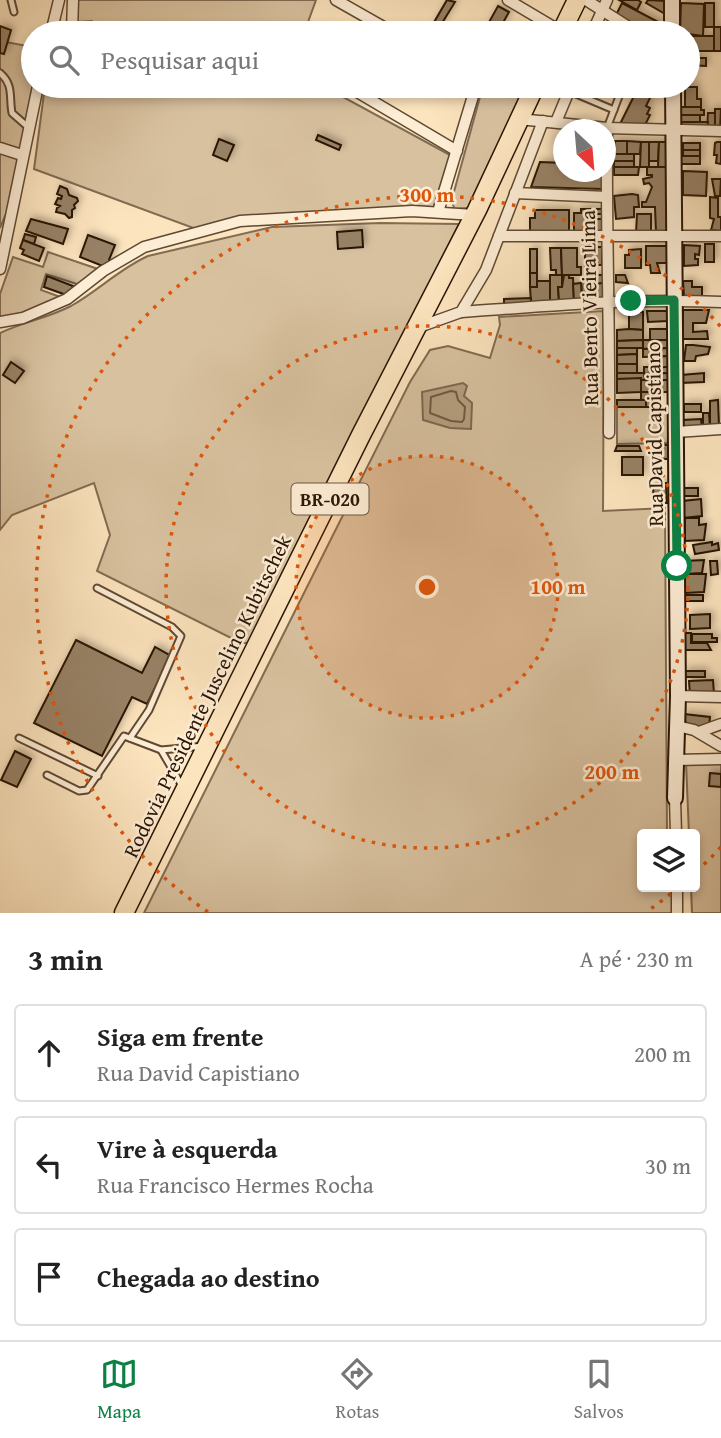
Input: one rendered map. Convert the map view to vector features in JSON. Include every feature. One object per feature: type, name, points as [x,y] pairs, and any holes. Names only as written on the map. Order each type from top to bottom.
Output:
[{"type":"highway","points":[[567,21],[577,0]]},
{"type":"highway","name":"Rodovia Presidente Juscelino Kubitschek","points":[[124,913],[361,435],[474,215],[530,98]]},
{"type":"street","points":[[54,21],[59,0]]},
{"type":"street","points":[[72,21],[73,0]]},
{"type":"street","points":[[336,0],[373,21]]},
{"type":"street","points":[[508,0],[542,21]]},
{"type":"street","points":[[586,0],[618,21]]},
{"type":"street","points":[[597,21],[607,0]]},
{"type":"street","points":[[672,0],[672,21]]},
{"type":"street","points":[[0,269],[5,216],[35,98]]},
{"type":"street","points":[[368,98],[457,150]]},
{"type":"street","points":[[438,212],[472,98]]},
{"type":"street","points":[[557,119],[566,98]]},
{"type":"street","name":"Rua David Capistiano","points":[[673,98],[678,696],[675,798]]},
{"type":"street","points":[[519,119],[553,122]]},
{"type":"street","points":[[461,312],[480,282],[542,121]]},
{"type":"street","points":[[616,128],[721,131]]},
{"type":"street","points":[[0,148],[22,155]]},
{"type":"street","name":"Rua Bento Vieira Lima","points":[[607,182],[609,433]]},
{"type":"street","points":[[515,193],[607,197]]},
{"type":"street","points":[[0,322],[23,318],[67,299],[103,271],[144,247],[240,221],[412,211],[474,215]]},
{"type":"street","points":[[499,236],[721,236]]},
{"type":"street","points":[[418,327],[461,312],[610,302],[721,302]]},
{"type":"street","points":[[676,432],[721,429]]},
{"type":"street","points":[[678,696],[721,697]]},
{"type":"street","points":[[699,732],[721,724]]},
{"type":"street","points":[[677,726],[699,732],[721,746]]},
{"type":"street","points":[[676,760],[721,759]]},
{"type":"street","points":[[675,798],[676,829]]},
{"type":"street","points":[[677,892],[677,913]]},
{"type":"lane","points":[[11,0],[14,12]]},
{"type":"lane","points":[[0,73],[11,88],[12,113],[28,127]]},
{"type":"lane","points":[[590,98],[614,110]]},
{"type":"lane","points":[[610,119],[618,98]]},
{"type":"lane","points":[[97,588],[172,627],[181,636],[149,710],[130,737]]},
{"type":"lane","points":[[47,775],[79,791],[87,790],[120,738],[124,736],[161,750],[207,746]]},
{"type":"lane","points":[[19,738],[98,776]]},
{"type":"lane","points":[[161,750],[184,791]]},
{"type":"shaded area","points":[[74,0],[316,0],[308,21],[75,21]]},
{"type":"shaded area","points":[[0,41],[21,45],[21,98],[31,98],[9,217],[5,216],[0,228]]},
{"type":"shaded area","points":[[43,98],[345,98],[450,155],[433,209],[196,229],[34,169]]},
{"type":"shaded area","points":[[480,98],[524,98],[468,208],[454,209],[452,199]]},
{"type":"shaded area","points":[[380,223],[459,224],[249,643],[241,643],[97,571],[110,535],[94,483],[12,515],[0,530],[0,333],[71,306],[148,256],[272,227]]},
{"type":"shaded area","points":[[48,252],[98,269],[80,285],[46,274],[41,290],[63,298],[3,320],[0,317],[0,294],[13,257],[43,267]]},
{"type":"shaded area","points":[[604,311],[603,511],[665,508],[667,829],[637,829],[637,892],[672,892],[674,913],[144,913],[410,382],[430,350],[448,346],[490,358],[500,325],[499,317]]},
{"type":"shaded area","points":[[617,407],[670,407],[670,443],[617,444]]},
{"type":"shaded area","points":[[721,761],[721,913],[692,913],[691,892],[700,892],[700,829],[689,829],[686,762]]},
{"type":"water","points":[[463,383],[467,386],[464,396],[472,403],[471,429],[450,428],[423,420],[422,392]]},
{"type":"building","points":[[447,0],[455,2],[443,21],[435,21]]},
{"type":"building","points":[[619,0],[638,0],[641,2],[637,10]]},
{"type":"building","points":[[648,0],[667,1],[667,15],[646,3]]},
{"type":"building","points":[[622,3],[656,21],[627,21],[616,15]]},
{"type":"building","points":[[681,3],[704,4],[703,36],[700,36],[700,21],[680,21]]},
{"type":"building","points":[[705,3],[714,3],[714,27],[705,27]]},
{"type":"building","points":[[498,6],[509,12],[504,21],[490,21]]},
{"type":"building","points":[[0,26],[11,30],[4,54],[0,53]]},
{"type":"building","points":[[714,27],[721,27],[721,51],[714,51]]},
{"type":"building","points":[[700,36],[714,36],[714,51],[700,51]]},
{"type":"building","points":[[700,58],[706,58],[706,66],[700,66]]},
{"type":"building","points":[[633,98],[650,98],[646,106],[650,108],[647,114],[650,115],[644,127],[620,124]]},
{"type":"building","points":[[685,98],[701,99],[701,107],[685,107]]},
{"type":"building","points":[[681,107],[701,107],[704,115],[681,115]]},
{"type":"building","points":[[715,109],[721,109],[720,129],[715,129]]},
{"type":"building","points":[[708,113],[715,113],[715,129],[707,129]]},
{"type":"building","points":[[681,115],[700,115],[700,122],[681,122]]},
{"type":"building","points":[[681,122],[708,122],[707,129],[681,128]]},
{"type":"building","points":[[318,135],[341,145],[339,150],[316,140]]},
{"type":"building","points":[[219,139],[234,145],[227,161],[213,155]]},
{"type":"building","points":[[616,141],[627,141],[627,154],[616,154]]},
{"type":"building","points":[[627,141],[641,142],[640,154],[627,154]]},
{"type":"building","points":[[641,142],[649,142],[649,167],[640,167]]},
{"type":"building","points":[[649,142],[659,142],[658,161],[649,161]]},
{"type":"building","points":[[659,142],[668,142],[667,167],[658,167]]},
{"type":"building","points":[[717,142],[721,142],[721,164],[716,163],[717,155],[714,155]]},
{"type":"building","points":[[683,143],[700,143],[700,150],[683,150]]},
{"type":"building","points":[[683,150],[700,150],[700,156],[683,156]]},
{"type":"building","points":[[616,154],[634,154],[634,161],[616,161]]},
{"type":"building","points":[[680,156],[700,156],[700,164],[680,164]]},
{"type":"building","points":[[616,161],[634,161],[634,167],[616,167]]},
{"type":"building","points":[[540,162],[553,163],[553,182],[603,182],[603,189],[531,187]]},
{"type":"building","points":[[616,167],[639,167],[638,175],[616,175]]},
{"type":"building","points":[[647,167],[667,167],[670,232],[656,233],[655,207],[642,207],[642,202],[646,202],[652,187],[649,183],[644,184],[643,179],[652,177],[647,175]]},
{"type":"building","points":[[683,171],[707,172],[706,196],[683,195]]},
{"type":"building","points":[[712,179],[721,179],[720,196],[715,196]]},
{"type":"building","points":[[60,186],[67,189],[69,195],[78,201],[72,210],[72,217],[69,218],[56,212],[60,206],[55,204],[62,196],[57,194]]},
{"type":"building","points":[[638,195],[639,207],[634,207],[634,217],[616,219],[614,196]]},
{"type":"building","points":[[710,197],[718,198],[721,231],[711,230],[714,219],[710,218]]},
{"type":"building","points":[[581,209],[603,209],[603,214],[595,214],[595,219],[603,219],[603,235],[574,235],[574,213],[581,213]]},
{"type":"building","points":[[535,210],[569,210],[569,231],[564,231],[564,235],[530,235],[530,218],[535,218]]},
{"type":"building","points":[[637,214],[651,214],[651,233],[636,233]]},
{"type":"building","points":[[31,219],[68,229],[63,244],[26,231]]},
{"type":"building","points":[[362,230],[363,247],[338,249],[337,232]]},
{"type":"building","points":[[25,234],[36,237],[34,244],[23,240]]},
{"type":"building","points":[[88,235],[115,245],[109,260],[111,264],[105,267],[80,257]]},
{"type":"building","points":[[23,240],[44,248],[39,261],[22,254],[24,250],[20,248]]},
{"type":"building","points":[[705,244],[714,244],[714,262],[705,262]]},
{"type":"building","points":[[684,245],[700,246],[699,255],[695,254],[698,265],[684,266]]},
{"type":"building","points":[[646,246],[669,246],[669,263],[657,263],[660,273],[651,273],[650,265],[646,265]]},
{"type":"building","points":[[585,247],[602,247],[602,265],[590,262],[590,270],[585,270]]},
{"type":"building","points":[[550,248],[561,248],[562,275],[556,275],[556,270],[551,270]]},
{"type":"building","points":[[561,248],[577,248],[577,267],[581,267],[581,275],[562,275]]},
{"type":"building","points":[[530,249],[537,249],[537,273],[530,273]]},
{"type":"building","points":[[641,249],[641,268],[625,268],[625,255],[629,255],[629,250]]},
{"type":"building","points":[[530,273],[537,273],[537,287],[530,287]]},
{"type":"building","points":[[550,275],[562,275],[562,287],[558,287],[559,301],[550,301]]},
{"type":"building","points":[[564,275],[573,278],[574,301],[559,301],[558,287],[562,287]]},
{"type":"building","points":[[592,275],[603,275],[603,283],[596,284]]},
{"type":"building","points":[[616,275],[625,275],[628,283],[616,282]]},
{"type":"building","points":[[47,276],[73,286],[69,296],[44,287]]},
{"type":"building","points":[[581,279],[589,279],[589,301],[582,301]]},
{"type":"building","points":[[537,281],[550,281],[550,301],[531,303],[530,287],[537,287]]},
{"type":"building","points":[[683,281],[692,281],[692,287],[702,287],[702,297],[684,297]]},
{"type":"building","points":[[581,283],[582,301],[574,301],[573,284]]},
{"type":"building","points":[[603,283],[604,300],[596,301],[596,284]]},
{"type":"building","points":[[589,284],[596,284],[596,301],[589,301]]},
{"type":"building","points":[[531,298],[531,303],[504,304],[504,299]]},
{"type":"building","points":[[683,310],[709,310],[706,323],[693,323],[693,332],[707,331],[708,339],[683,339]]},
{"type":"building","points":[[647,311],[668,311],[668,321],[648,322]]},
{"type":"building","points":[[629,312],[643,312],[643,330],[629,329]]},
{"type":"building","points":[[650,329],[669,329],[669,340],[650,340]]},
{"type":"building","points":[[617,330],[643,330],[643,340],[617,341]]},
{"type":"building","points":[[643,340],[669,340],[669,348],[643,349]]},
{"type":"building","points":[[643,340],[643,348],[617,348],[617,341]]},
{"type":"building","points":[[686,345],[710,347],[708,354],[696,356],[695,361],[684,361]]},
{"type":"building","points":[[617,348],[637,348],[637,354],[617,355]]},
{"type":"building","points":[[669,348],[669,356],[643,357],[643,349]]},
{"type":"building","points":[[637,354],[637,364],[617,364],[617,355]]},
{"type":"building","points":[[669,356],[669,367],[650,367],[650,357]]},
{"type":"building","points":[[11,362],[24,371],[15,383],[3,375]]},
{"type":"building","points":[[617,364],[637,364],[637,373],[617,373]]},
{"type":"building","points":[[644,367],[669,367],[669,373],[644,374]]},
{"type":"building","points":[[617,373],[644,373],[645,380],[617,379]]},
{"type":"building","points":[[669,373],[669,380],[645,380],[645,374]]},
{"type":"building","points":[[704,373],[704,382],[681,383],[681,375]]},
{"type":"building","points":[[641,378],[641,392],[617,393],[617,379]]},
{"type":"building","points":[[641,380],[669,380],[670,392],[641,392]]},
{"type":"building","points":[[641,392],[658,392],[658,397],[654,397],[655,407],[646,407],[646,400],[641,400]]},
{"type":"building","points":[[617,400],[646,400],[646,407],[617,407]]},
{"type":"building","points":[[718,400],[719,426],[710,426],[710,401]]},
{"type":"building","points":[[684,404],[701,404],[701,412],[684,412]]},
{"type":"building","points":[[703,413],[709,413],[710,427],[703,427]]},
{"type":"building","points":[[701,419],[702,428],[683,428],[682,420]]},
{"type":"building","points":[[654,445],[669,445],[669,459],[655,459]]},
{"type":"building","points":[[617,446],[639,446],[641,451],[615,451]]},
{"type":"building","points":[[622,457],[643,457],[643,475],[622,475]]},
{"type":"building","points":[[656,483],[666,483],[667,503],[654,503],[653,487],[657,487]]},
{"type":"building","points":[[684,488],[698,488],[698,496],[684,496]]},
{"type":"building","points":[[701,499],[702,516],[683,518],[682,501]]},
{"type":"building","points":[[685,518],[699,518],[699,525],[706,524],[704,540],[685,541]]},
{"type":"building","points":[[712,542],[712,545],[718,543],[719,550],[695,554],[693,545]]},
{"type":"building","points":[[704,560],[702,573],[685,574],[684,561]]},
{"type":"building","points":[[710,561],[717,561],[718,574],[711,575]]},
{"type":"building","points":[[684,574],[706,574],[704,592],[685,593]]},
{"type":"building","points":[[685,595],[703,595],[703,601],[685,601]]},
{"type":"building","points":[[710,614],[710,628],[690,629],[690,615]]},
{"type":"building","points":[[684,633],[691,633],[691,643],[707,643],[711,650],[684,650]]},
{"type":"building","points":[[692,634],[712,634],[712,638],[717,638],[717,642],[692,642]]},
{"type":"building","points":[[76,640],[142,673],[155,647],[171,656],[147,704],[132,697],[102,756],[34,723]]},
{"type":"building","points":[[685,671],[705,671],[705,677],[685,677]]},
{"type":"building","points":[[713,680],[714,694],[690,696],[689,681]]},
{"type":"building","points":[[684,714],[710,717],[709,727],[686,725]]},
{"type":"building","points":[[15,751],[31,759],[17,787],[1,780]]},
{"type":"building","points":[[710,773],[721,774],[721,787],[709,786]]},
{"type":"route","points":[[631,301],[674,300],[677,566]]}]
